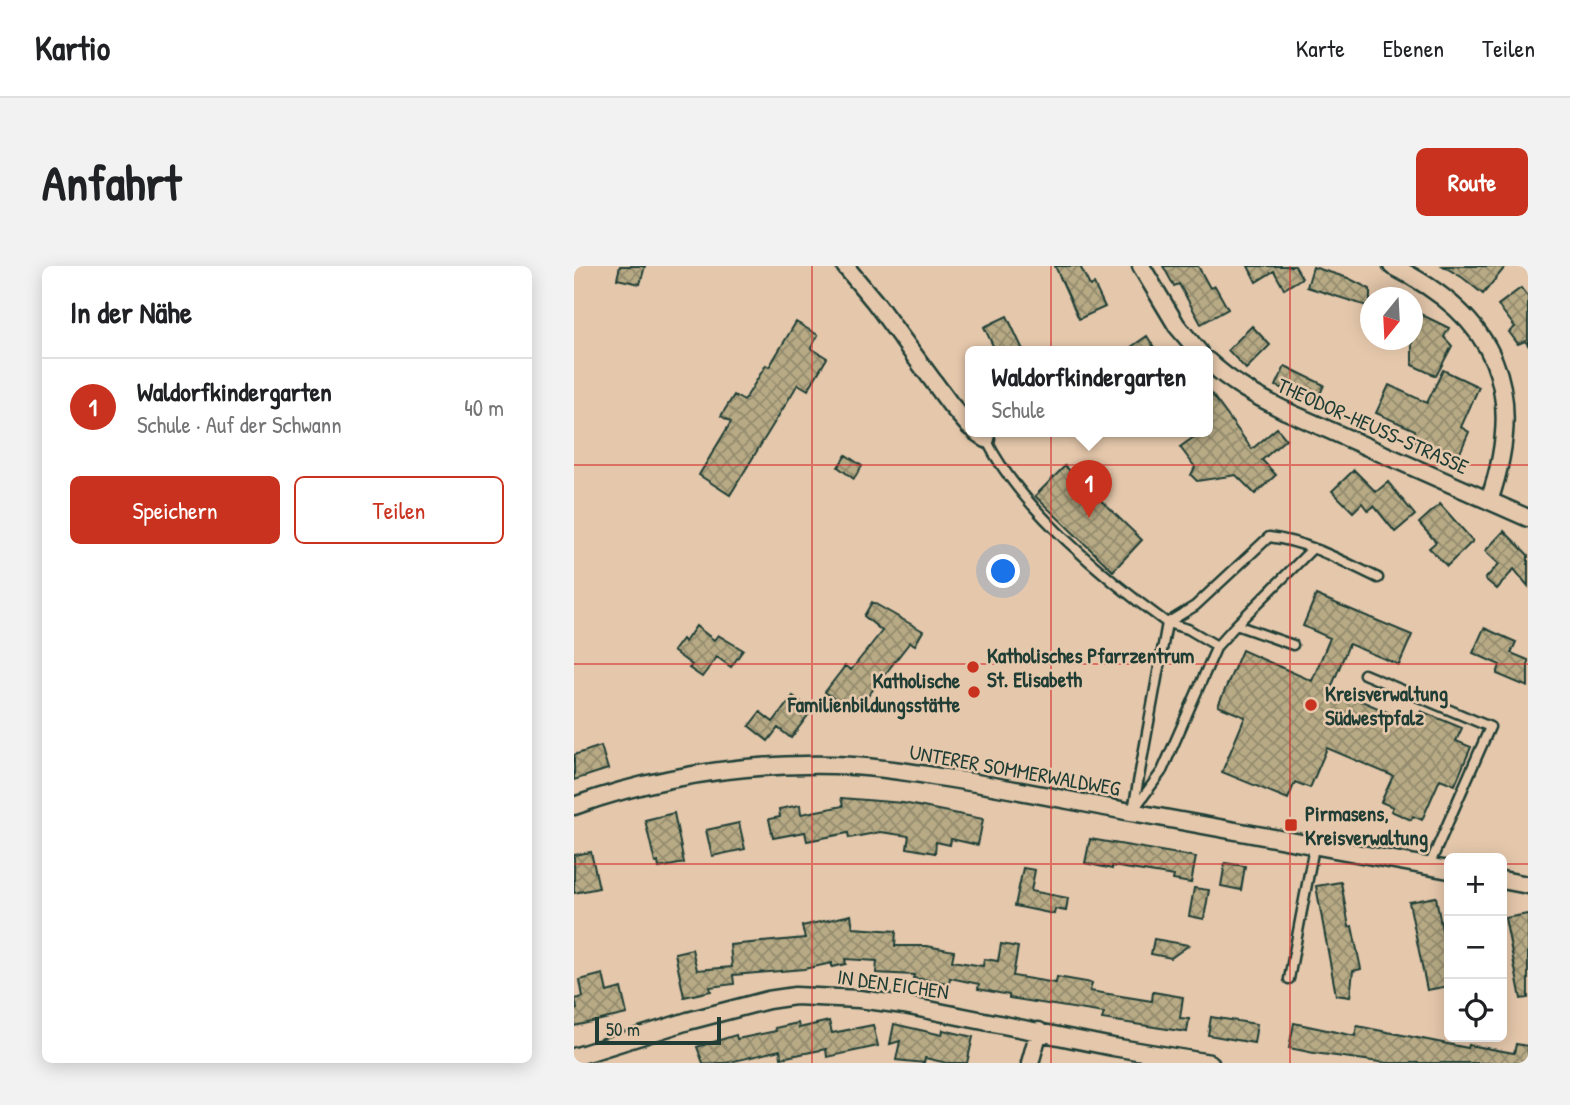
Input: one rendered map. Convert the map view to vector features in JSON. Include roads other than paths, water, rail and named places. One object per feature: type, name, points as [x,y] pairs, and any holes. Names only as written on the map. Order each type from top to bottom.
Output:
[{"type":"street","points":[[845,266],[965,421]]},
{"type":"street","points":[[1141,266],[1177,326],[1194,346]]},
{"type":"street","points":[[1392,266],[1426,284],[1462,314],[1480,337],[1496,367],[1505,399],[1504,447],[1489,501]]},
{"type":"street","name":"THEODOR-HEUSS-STRASSE","points":[[1213,366],[1247,391],[1528,518]]},
{"type":"street","name":"UNTERER SOMMERWALDWEG","points":[[574,806],[618,791],[702,772],[766,766],[835,765],[890,769],[964,781],[1444,869]]},
{"type":"street","points":[[1507,881],[1528,885]]},
{"type":"street","name":"IN DEN EICHEN","points":[[574,1057],[688,1021],[768,1000],[795,996],[859,999],[904,1005],[1113,1047],[1210,1063]]},
{"type":"street","points":[[1030,1063],[1039,1031]]},
{"type":"lane","points":[[982,437],[1042,516],[1129,595],[1167,623],[1188,629],[1217,646]]},
{"type":"lane","points":[[1132,813],[1167,623],[1195,606],[1269,537],[1292,540],[1378,578]]},
{"type":"lane","points":[[1132,813],[1161,771],[1217,646],[1313,548]]},
{"type":"lane","points":[[1236,625],[1293,645]]},
{"type":"lane","points":[[1364,674],[1490,727],[1429,866]]},
{"type":"lane","points":[[1289,979],[1314,847]]},
{"type":"place","name":"Waldorfkindergarten","points":[[1089,518]]},
{"type":"place","name":"Katholisches Pfarrzentrum St. Elisabeth","points":[[973,667]]},
{"type":"place","name":"Katholische Familienbildungsstätte","points":[[974,692]]},
{"type":"place","name":"Kreisverwaltung Südwestpfalz","points":[[1311,705]]},
{"type":"place","name":"Pirmasens, Kreisverwaltung","points":[[1291,825]]}]
